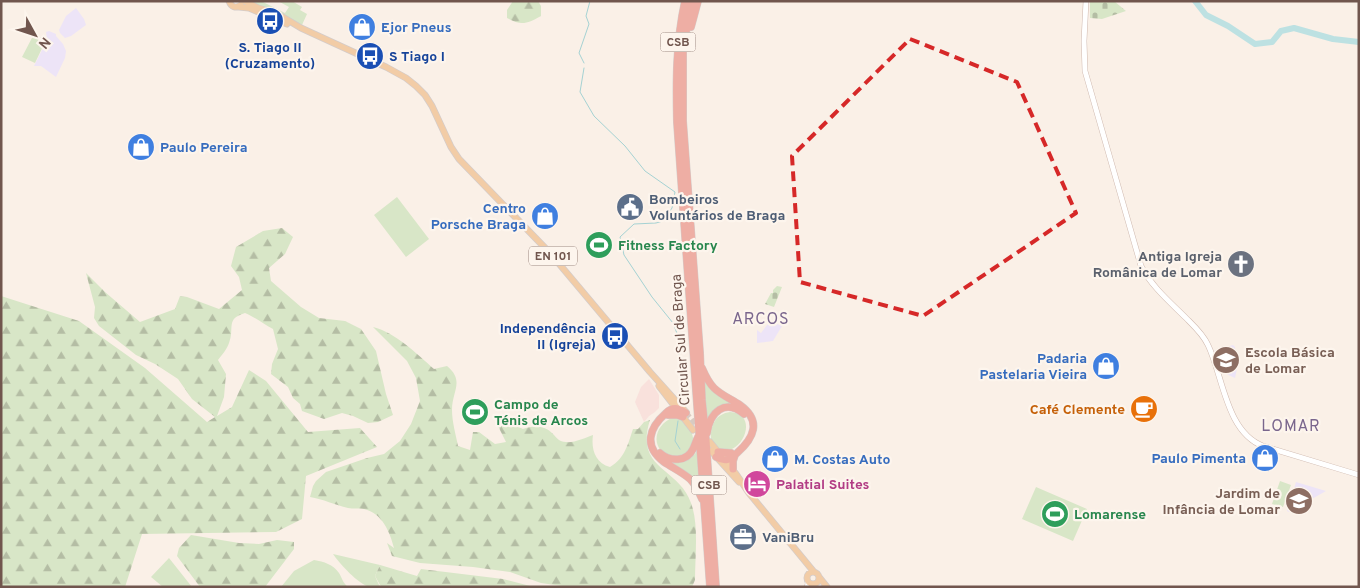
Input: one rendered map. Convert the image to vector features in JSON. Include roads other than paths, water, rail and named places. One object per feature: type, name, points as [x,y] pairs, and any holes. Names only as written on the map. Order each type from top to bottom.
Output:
[{"type":"highway","name":"Circular Sul de Braga","points":[[679,84],[677,54],[685,1]]},
{"type":"highway","name":"Circular Sul de Braga","points":[[690,1],[679,84],[677,130],[696,353],[696,432],[703,481],[710,587]]},
{"type":"highway","points":[[679,84],[684,78],[686,50],[698,1]]},
{"type":"highway","name":"Circular Sul de Braga","points":[[696,353],[700,363],[702,400],[708,441],[716,587]]},
{"type":"highway","points":[[700,363],[706,378],[712,386],[745,410],[752,420],[752,436],[747,443],[733,454],[715,453]]},
{"type":"highway","points":[[668,414],[669,399]]},
{"type":"highway","points":[[685,415],[676,404],[657,428],[654,436],[659,452],[674,460],[686,457],[693,450],[696,432]]},
{"type":"highway","points":[[708,441],[708,424],[715,412],[726,407],[743,412],[749,425],[749,432],[743,443],[725,464],[715,453]]},
{"type":"highway","points":[[685,415],[668,414],[657,422],[652,429],[652,446],[658,457],[693,482],[704,506]]},
{"type":"highway","points":[[732,469],[733,454]]},
{"type":"main road","name":"EN 101","points":[[229,1],[232,6],[242,3],[276,14],[301,28],[386,66],[416,86],[432,106],[450,147],[459,160],[550,253],[676,404]]},
{"type":"main road","points":[[1086,1],[1084,49],[1087,82],[1141,266],[1147,277],[1161,294],[1199,331],[1207,343],[1230,410],[1247,437],[1263,446],[1359,474]]},
{"type":"main road","name":"EN 101","points":[[650,372],[669,399],[676,404]]},
{"type":"main road","points":[[685,415],[696,432]]},
{"type":"main road","points":[[708,441],[715,453]]},
{"type":"main road","points":[[725,464],[732,469],[749,492]]},
{"type":"main road","points":[[725,464],[806,562],[812,581],[827,586]]},
{"type":"waterway","points":[[584,63],[579,53],[589,24],[586,16],[590,1]]},
{"type":"waterway","points":[[1195,1],[1206,15],[1228,26],[1255,44],[1272,42],[1281,31],[1294,28],[1333,39],[1359,42]]},
{"type":"waterway","points":[[584,68],[580,92],[594,116],[625,146],[645,171],[675,192],[672,208],[663,221],[634,224],[620,237],[624,255],[652,297],[673,323],[678,336]]},
{"type":"waterway","points":[[678,344],[682,402]]},
{"type":"waterway","points":[[678,421],[675,441],[680,449]]},
{"type":"tunnel","points":[[686,413],[699,429]]},
{"type":"place","name":"S. Tiago II (Cruzamento)","points":[[270,21]]},
{"type":"place","name":"Ejor Pneus","points":[[362,27]]},
{"type":"place","name":"S Tiago I","points":[[370,56]]},
{"type":"place","name":"Paulo Pereira","points":[[141,147]]},
{"type":"place","name":"Bombeiros Voluntários de Braga","points":[[630,207]]},
{"type":"place","name":"Centro Porsche Braga","points":[[545,216]]},
{"type":"place","name":"Fitness Factory","points":[[599,245]]},
{"type":"place","name":"Antiga Igreja Românica de Lomar","points":[[1241,264]]},
{"type":"place","name":"Independência II (Igreja)","points":[[615,336]]},
{"type":"place","name":"Escola Básica de Lomar","points":[[1226,360]]},
{"type":"place","name":"Padaria Pastelaria Vieira","points":[[1106,366]]},
{"type":"place","name":"Café Clemente","points":[[1144,409]]},
{"type":"place","name":"Campo de Ténis de Arcos","points":[[475,412]]},
{"type":"place","name":"Paulo Pimenta","points":[[1265,458]]},
{"type":"place","name":"M. Costas Auto","points":[[775,459]]},
{"type":"place","name":"Palatial Suites","points":[[757,484]]},
{"type":"place","name":"Jardim de Infância de Lomar","points":[[1299,501]]},
{"type":"place","name":"Lomarense","points":[[1055,514]]},
{"type":"place","name":"VaniBru","points":[[743,537]]},
{"type":"district","name":"ARCOS","points":[[761,318]]},
{"type":"district","name":"LOMAR","points":[[1291,425]]}]
